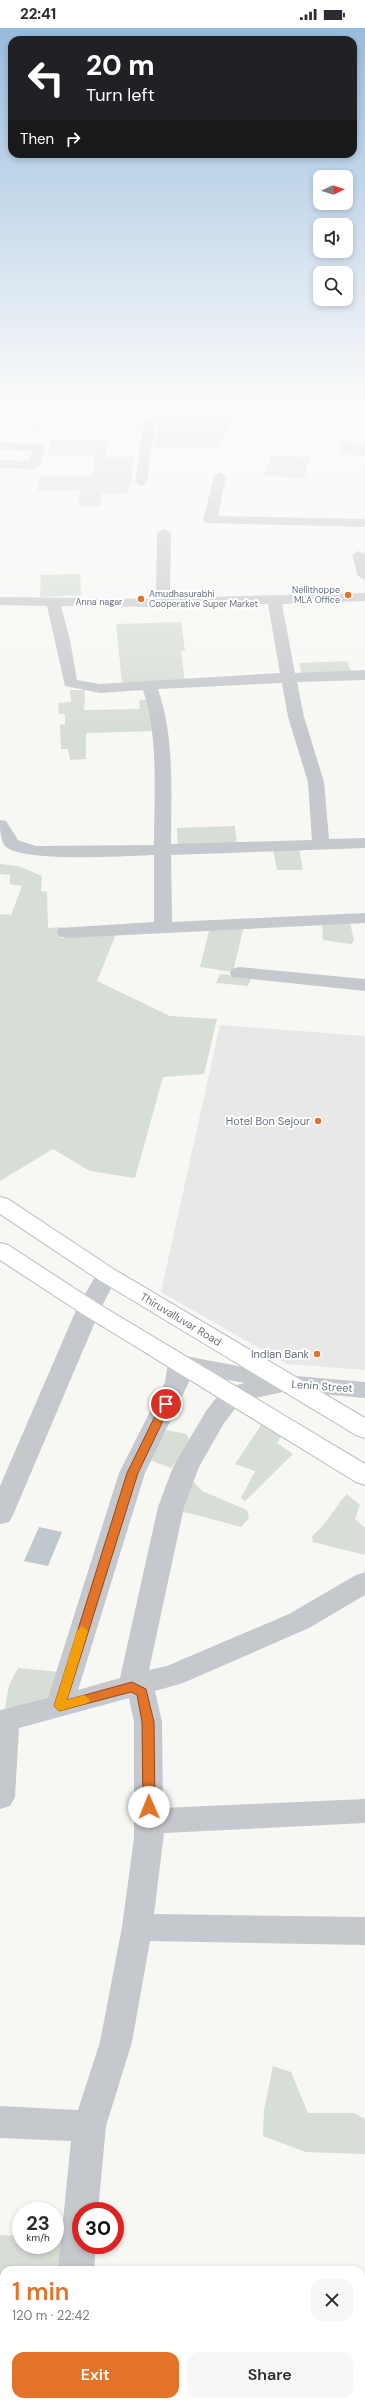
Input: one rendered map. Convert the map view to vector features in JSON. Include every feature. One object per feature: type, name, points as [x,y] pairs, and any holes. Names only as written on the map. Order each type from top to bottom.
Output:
[{"type":"main road","name":"Thiruvalluvar Road","points":[[0,1204],[107,1275],[287,1384],[365,1429]]},
{"type":"main road","points":[[0,1250],[89,1308],[233,1394],[365,1476]]},
{"type":"street","points":[[210,512],[210,520],[365,523]]},
{"type":"street","points":[[163,602],[164,532]]},
{"type":"street","points":[[359,554],[365,576]]},
{"type":"street","name":"Anna nagar","points":[[0,601],[163,602],[365,597]]},
{"type":"street","points":[[274,600],[296,717],[316,782],[321,844]]},
{"type":"street","points":[[53,602],[63,640],[70,683],[82,688],[98,690],[149,685],[365,675]]},
{"type":"street","points":[[149,685],[157,709],[162,775],[163,926]]},
{"type":"street","points":[[0,825],[2,833],[12,844],[35,851],[163,850],[365,843]]},
{"type":"street","points":[[66,932],[163,926],[365,918]]},
{"type":"street","points":[[239,973],[365,984]]},
{"type":"street","points":[[0,1516],[89,1308],[107,1275]]},
{"type":"street","points":[[59,1706],[132,1473],[177,1382],[180,1363],[287,1384]]},
{"type":"street","name":"Lenin Street","points":[[233,1394],[287,1384],[365,1390]]},
{"type":"street","points":[[132,1687],[171,1507],[186,1467],[215,1417],[233,1394]]},
{"type":"street","points":[[0,1797],[3,1721],[173,1675],[298,1621],[365,1582]]},
{"type":"street","points":[[82,2202],[89,2126],[116,2042],[137,1927],[149,1838],[148,1722],[142,1692],[132,1687]]},
{"type":"street","points":[[149,1821],[365,1811]]},
{"type":"street","points":[[137,1927],[365,1931]]},
{"type":"street","points":[[0,2122],[89,2126]]},
{"type":"street","points":[[76,2266],[77,2254]]},
{"type":"shaded area","points":[[80,574],[81,595],[40,597],[41,575]]},
{"type":"shaded area","points":[[181,622],[185,651],[181,651],[185,682],[122,683],[116,624]]},
{"type":"shaded area","points":[[347,661],[352,673],[302,675],[299,663]]},
{"type":"shaded area","points":[[70,690],[85,690],[84,710],[140,709],[139,700],[149,699],[155,731],[86,733],[86,759],[70,760],[68,749],[61,749],[60,725],[65,724],[65,714],[59,714],[58,703],[71,702]]},
{"type":"shaded area","points":[[235,826],[237,845],[178,847],[177,828]]},
{"type":"shaded area","points":[[273,849],[299,849],[303,870],[277,870]]},
{"type":"shaded area","points":[[0,864],[18,866],[42,876],[41,891],[47,892],[48,928],[61,927],[61,938],[116,934],[97,981],[170,1016],[217,1019],[204,1074],[163,1077],[135,1178],[90,1171],[53,1149],[0,1181],[0,914],[11,915],[22,886],[10,884],[10,875],[0,874]]},
{"type":"shaded area","points":[[350,922],[354,941],[351,944],[323,940],[322,923]]},
{"type":"shaded area","points":[[244,926],[233,972],[200,967],[210,927]]},
{"type":"shaded area","points":[[220,974],[252,977],[248,986],[216,983]]},
{"type":"shaded area","points":[[220,1025],[365,1036],[365,1370],[287,1364],[161,1292]]},
{"type":"shaded area","points":[[266,1418],[284,1431],[277,1443],[293,1454],[245,1501],[241,1498],[255,1471],[235,1464]]},
{"type":"shaded area","points":[[166,1430],[186,1434],[190,1440],[185,1451],[171,1468],[149,1460]]},
{"type":"shaded area","points":[[194,1482],[202,1491],[247,1510],[249,1518],[241,1527],[181,1512],[185,1488]]},
{"type":"shaded area","points":[[347,1494],[360,1505],[355,1519],[365,1528],[365,1555],[313,1542],[312,1536],[322,1526]]},
{"type":"shaded area","points":[[39,1527],[62,1532],[48,1566],[24,1561]]},
{"type":"shaded area","points":[[18,1668],[60,1672],[50,1703],[5,1708],[9,1685]]},
{"type":"shaded area","points":[[273,2066],[291,2072],[308,2113],[354,2113],[365,2119],[365,2154],[306,2152],[263,2136],[264,2110]]},
{"type":"shaded area","points":[[0,2235],[12,2236],[12,2254],[64,2254],[64,2238],[71,2238],[68,2266],[0,2266]]},
{"type":"slow traffic","points":[[82,1631],[59,1706],[84,1700]]},
{"type":"place","name":"Nellithoppe MLA Office","points":[[348,595]]},
{"type":"place","name":"Amudhasurabhi Cooperative Super Market","points":[[141,599]]},
{"type":"place","name":"Hotel Bon Sejour","points":[[318,1121]]},
{"type":"place","name":"Indian Bank","points":[[317,1354]]},
{"type":"route","points":[[149,1807],[148,1722],[142,1692],[132,1687],[59,1706],[99,1574],[117,1523],[132,1473],[166,1404]]}]
